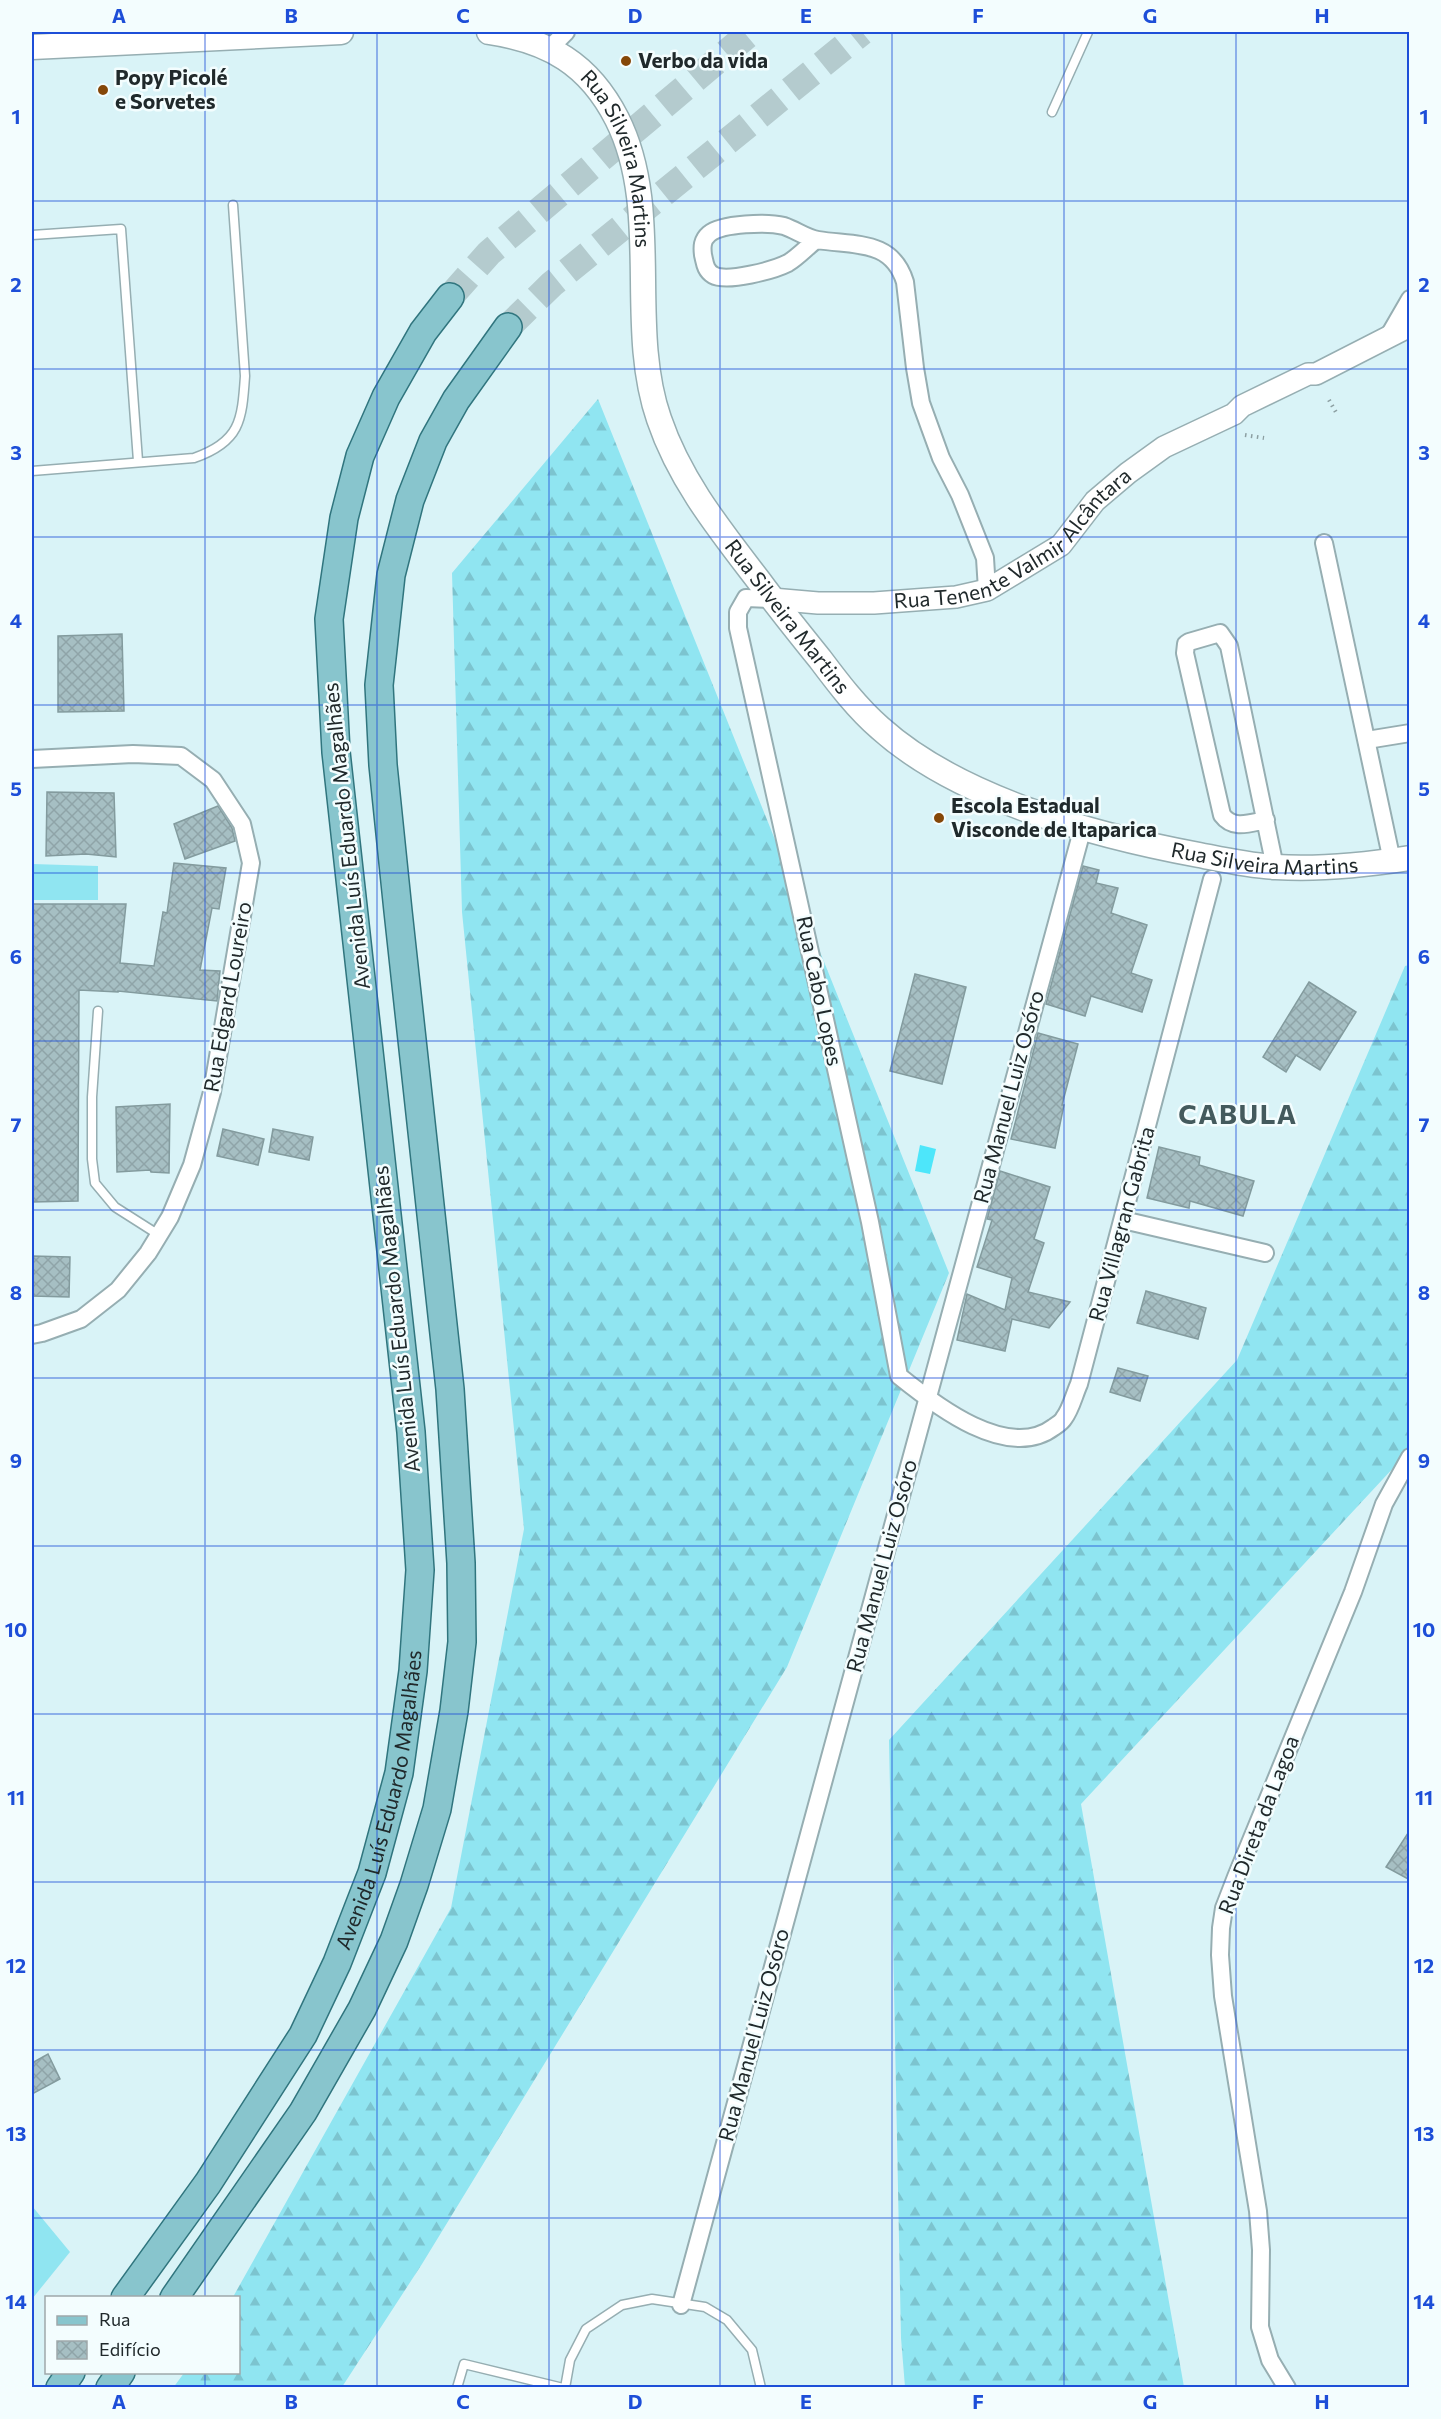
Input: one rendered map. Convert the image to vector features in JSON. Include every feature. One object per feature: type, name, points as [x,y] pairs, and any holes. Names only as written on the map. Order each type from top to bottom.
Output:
[{"type":"main road","points":[[32,46],[341,32]]},
{"type":"main road","name":"Rua Silveira Martins","points":[[489,32],[558,40],[602,92],[618,122],[631,158],[638,194],[647,359],[658,417],[669,446],[706,512],[850,697],[880,728],[921,759],[1003,799],[1083,827],[1168,849],[1275,867],[1345,866],[1401,859]]},
{"type":"main road","name":"Avenida Luís Eduardo Magalhães","points":[[126,2296],[208,2183],[303,2035],[337,1963],[372,1873],[399,1773],[413,1671],[419,1558],[411,1432],[336,752],[329,619],[344,518],[360,456],[386,397],[423,332],[450,297]]},
{"type":"main road","name":"Avenida Luís Eduardo Magalhães","points":[[175,2296],[303,2112],[362,2009],[394,1941],[414,1885],[439,1798],[454,1711],[462,1642],[461,1563],[450,1389],[383,765],[379,685],[392,574],[410,500],[434,441],[456,400],[508,327]]},
{"type":"main road","points":[[60,2388],[69,2374]]},
{"type":"main road","points":[[110,2388],[120,2374]]},
{"type":"street","points":[[816,240],[790,261],[777,268],[724,277],[713,275],[706,268],[703,242],[709,234],[717,230],[747,224],[785,226],[816,240],[854,242],[878,250],[894,260],[902,271],[905,282],[921,402],[941,458],[960,495],[985,558],[987,590]]},
{"type":"street","points":[[1388,337],[1410,299]]},
{"type":"street","name":"Rua Tenente Valmir Alcântara","points":[[772,599],[819,603],[874,603],[956,597],[987,590],[1060,545],[1095,501],[1164,447],[1234,414],[1245,413],[1312,381],[1316,374],[1410,326]]},
{"type":"street","points":[[1324,543],[1367,740],[1401,859]]},
{"type":"street","name":"Rua Cabo Lopes","points":[[772,599],[746,598],[738,612],[738,628],[870,1222],[899,1376],[927,1399]]},
{"type":"street","points":[[1266,820],[1234,825],[1227,822],[1222,815],[1185,653],[1186,644],[1189,642],[1220,633],[1228,642],[1266,820],[1275,867]]},
{"type":"street","points":[[1367,740],[1410,733]]},
{"type":"street","name":"Rua Edgard Loureiro","points":[[32,759],[133,754],[181,756],[213,780],[242,824],[251,863],[212,1092],[192,1165],[170,1217],[148,1253],[118,1290],[81,1319],[42,1334],[32,1335]]},
{"type":"street","name":"Rua Manuel Luiz Osóro","points":[[681,2305],[1083,827]]},
{"type":"street","name":"Rua Villagran Gabrita","points":[[927,1399],[954,1416],[991,1433],[1022,1440],[1046,1433],[1064,1419],[1079,1384],[1212,879]]},
{"type":"street","points":[[1123,1220],[1265,1253]]},
{"type":"street","name":"Rua Direta da Lagoa","points":[[1287,2388],[1270,2360],[1260,2327],[1261,2250],[1258,2211],[1223,1996],[1221,1928],[1224,1908],[1353,1592],[1384,1504],[1410,1457]]},
{"type":"lane","points":[[1052,112],[1088,32]]},
{"type":"lane","points":[[32,471],[194,458],[213,451],[227,442],[237,426],[243,402],[244,376],[233,206]]},
{"type":"lane","points":[[32,235],[121,229],[138,461]]},
{"type":"lane","points":[[98,1011],[92,1117],[92,1159],[95,1183],[115,1208],[159,1235]]},
{"type":"lane","points":[[457,2388],[464,2364],[564,2388],[570,2360],[586,2329],[622,2305],[652,2299],[705,2307],[727,2320],[752,2350],[761,2388]]},
{"type":"path","points":[[1329,400],[1337,414]]},
{"type":"path","points":[[1245,435],[1264,438]]},
{"type":"green space","points":[[598,399],[949,1273],[787,1667],[422,2264],[342,2387],[173,2388],[183,2374],[240,2374],[240,2296],[234,2296],[451,1908],[524,1529],[462,912],[452,573]]},
{"type":"green space","points":[[32,864],[98,866],[98,900],[32,900]]},
{"type":"green space","points":[[1409,965],[1409,1451],[1081,1804],[1184,2387],[905,2387],[901,2338],[889,1740],[1237,1360],[1405,966]]},
{"type":"green space","points":[[32,2206],[70,2252],[32,2299]]},
{"type":"shaded area","points":[[920,1145],[936,1149],[930,1174],[915,1171]]},
{"type":"building","points":[[122,634],[124,711],[58,712],[58,636]]},
{"type":"building","points":[[47,792],[114,793],[116,857],[86,854],[46,856]]},
{"type":"building","points":[[218,806],[232,828],[235,841],[185,859],[174,824]]},
{"type":"building","points":[[174,863],[226,868],[219,909],[212,908],[200,970],[220,971],[217,1001],[118,991],[79,990],[78,1201],[32,1202],[32,904],[126,904],[120,963],[154,966],[163,912],[167,913]]},
{"type":"building","points":[[1083,866],[1099,870],[1096,883],[1118,888],[1111,913],[1147,925],[1131,973],[1152,980],[1142,1012],[1091,996],[1085,1016],[1046,1004]]},
{"type":"building","points":[[915,974],[966,987],[942,1084],[890,1071]]},
{"type":"building","points":[[1309,982],[1356,1012],[1320,1070],[1296,1055],[1286,1072],[1263,1057]]},
{"type":"building","points":[[1038,1033],[1078,1044],[1062,1105],[1064,1105],[1055,1148],[1011,1139]]},
{"type":"building","points":[[170,1104],[169,1173],[151,1172],[150,1170],[117,1172],[116,1107]]},
{"type":"building","points":[[223,1129],[264,1139],[258,1165],[217,1156]]},
{"type":"building","points":[[273,1129],[313,1137],[309,1160],[269,1152]]},
{"type":"building","points":[[1159,1147],[1200,1157],[1199,1165],[1254,1181],[1243,1216],[1190,1201],[1189,1208],[1147,1198]]},
{"type":"building","points":[[1000,1171],[1050,1187],[1034,1239],[1044,1243],[1028,1292],[1070,1302],[1049,1328],[1012,1319],[1005,1351],[957,1340],[967,1294],[1005,1310],[1012,1278],[977,1267],[992,1220],[987,1219]]},
{"type":"building","points":[[32,1256],[70,1257],[69,1297],[32,1296]]},
{"type":"building","points":[[1146,1291],[1206,1308],[1198,1339],[1137,1323]]},
{"type":"building","points":[[1118,1368],[1148,1376],[1140,1401],[1110,1392]]},
{"type":"building","points":[[1410,1830],[1410,1880],[1386,1867]]},
{"type":"building","points":[[48,2054],[60,2079],[32,2094],[32,2063]]},
{"type":"tunnel","points":[[450,297],[489,253],[751,32]]},
{"type":"tunnel","points":[[508,327],[552,284],[862,32]]},
{"type":"place","name":"Verbo da vida","points":[[626,61]]},
{"type":"place","name":"Popy Picolé e Sorvetes","points":[[103,90]]},
{"type":"place","name":"Escola Estadual Visconde de Itaparica","points":[[939,818]]},
{"type":"district","name":"CABULA","points":[[1238,1115]]}]
